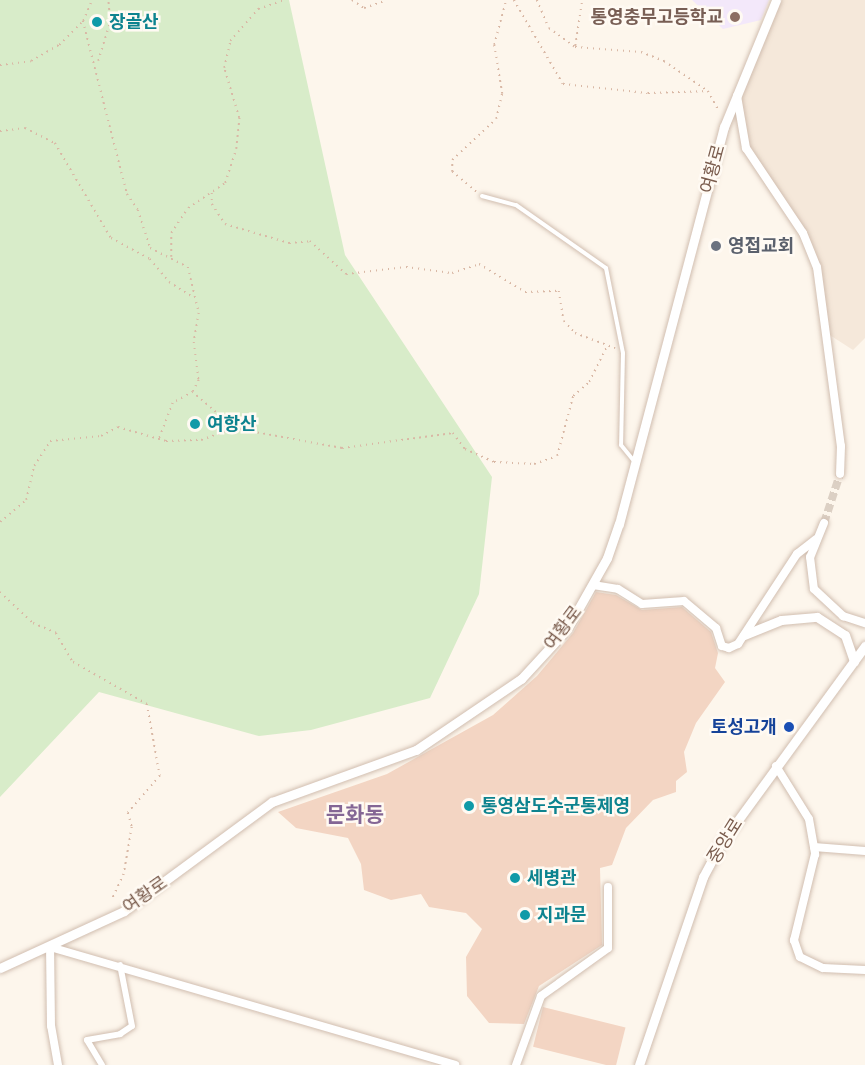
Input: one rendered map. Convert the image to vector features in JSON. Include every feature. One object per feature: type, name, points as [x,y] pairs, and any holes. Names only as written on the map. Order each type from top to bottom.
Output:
[{"type":"street","name":"여황로","points":[[0,968],[50,947],[124,911],[272,802],[416,750],[521,679],[567,629],[593,585],[637,465],[728,117],[776,0]]},
{"type":"street","points":[[737,92],[746,148],[803,233],[817,267],[841,446],[840,474]]},
{"type":"street","points":[[824,523],[810,557],[814,589],[843,616],[865,622]]},
{"type":"street","points":[[744,635],[797,554],[816,539]]},
{"type":"street","points":[[593,585],[618,589],[642,604],[684,601],[716,628],[725,649],[744,635],[781,620],[817,617],[845,636],[854,661]]},
{"type":"street","name":"중앙로","points":[[639,1065],[703,877],[776,766],[865,646]]},
{"type":"street","points":[[776,766],[809,819],[814,847],[794,940],[800,957],[823,968],[865,970]]},
{"type":"street","points":[[814,847],[865,851]]},
{"type":"street","points":[[516,1065],[541,996],[608,948],[608,887]]},
{"type":"street","points":[[58,1065],[51,1026],[50,947],[120,964],[455,1065]]},
{"type":"street","points":[[102,1065],[87,1040],[132,1026],[120,964]]},
{"type":"lane","points":[[482,196],[516,205],[606,268],[623,353],[621,445],[637,465]]},
{"type":"path","points":[[0,65],[46,53],[83,21],[92,0]]},
{"type":"path","points":[[97,62],[110,22],[108,0]]},
{"type":"path","points":[[171,258],[171,233],[188,208],[225,183],[236,149],[239,117],[224,68],[230,41],[258,9],[284,0]]},
{"type":"path","points":[[352,0],[364,8],[387,0]]},
{"type":"path","points":[[482,196],[455,176],[452,160],[496,119],[502,94],[494,45],[507,0]]},
{"type":"path","points":[[514,0],[563,84],[648,93],[708,91]]},
{"type":"path","points":[[537,0],[549,28],[575,47],[641,52],[708,91],[728,117]]},
{"type":"path","points":[[575,47],[582,0]]},
{"type":"path","points":[[83,21],[97,62],[127,194],[138,210],[150,248],[188,267],[199,313],[194,342],[200,357],[193,392],[173,403],[159,440]]},
{"type":"path","points":[[0,130],[34,130],[55,143],[111,238],[150,260],[169,282],[194,298]]},
{"type":"path","points":[[212,193],[212,204],[225,224],[289,243],[310,240],[346,274],[406,267],[452,273],[479,264],[525,292],[559,291],[564,321],[575,333],[623,353]]},
{"type":"path","points":[[193,392],[234,428],[342,448],[453,433],[465,449],[494,462],[534,464],[557,456],[573,396],[589,382],[608,345]]},
{"type":"path","points":[[0,522],[26,500],[34,466],[51,441],[101,436],[118,427],[159,440],[213,438],[234,428]]},
{"type":"path","points":[[0,592],[33,623],[56,633],[73,662],[147,704],[160,776],[128,813],[132,827],[124,874],[112,900]]},
{"type":"shaded area","name":"통영충무고등학교","points":[[692,0],[769,0],[761,20],[723,29]]},
{"type":"shaded area","points":[[776,0],[865,0],[865,338],[853,350],[825,332],[820,281],[808,243],[746,148],[737,92]]},
{"type":"green space","points":[[0,0],[289,0],[345,255],[492,477],[479,594],[430,698],[311,730],[259,736],[99,692],[0,797]]},
{"type":"building","name":"통영삼도수군통제영","points":[[596,592],[616,595],[642,610],[682,607],[711,632],[718,653],[715,668],[725,682],[696,723],[684,752],[687,772],[676,781],[676,792],[653,800],[626,828],[612,865],[600,868],[602,945],[539,986],[524,1024],[489,1023],[467,996],[466,957],[482,929],[466,913],[429,907],[421,894],[391,900],[364,890],[361,864],[348,838],[296,828],[278,812],[387,774],[493,715],[537,676],[573,633]]},
{"type":"building","points":[[543,1007],[625,1028],[616,1065],[606,1065],[533,1047]]},
{"type":"tunnel","points":[[824,523],[840,474]]},
{"type":"place","name":"통영충무고등학교","points":[[735,17]]},
{"type":"place","name":"장골산","points":[[97,22]]},
{"type":"place","name":"영접교회","points":[[716,246]]},
{"type":"place","name":"여항산","points":[[195,424]]},
{"type":"place","name":"토성고개","points":[[789,727]]},
{"type":"place","name":"통영삼도수군통제영","points":[[469,806]]},
{"type":"place","name":"세병관","points":[[515,878]]},
{"type":"place","name":"지과문","points":[[525,915]]},
{"type":"district","name":"문화동","points":[[355,815]]}]
